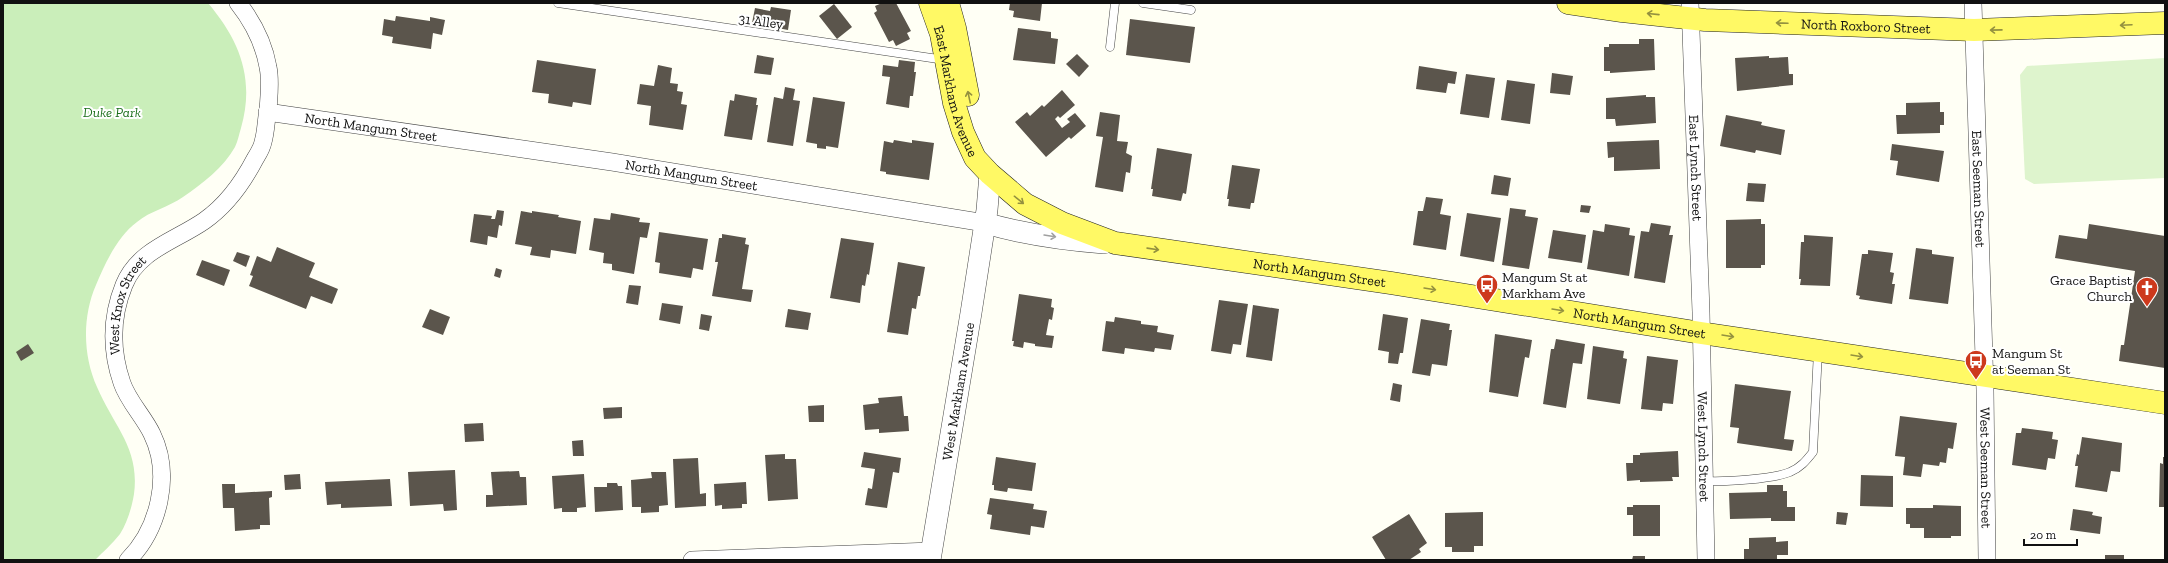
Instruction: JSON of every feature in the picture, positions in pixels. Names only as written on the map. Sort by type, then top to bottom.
[{"type":"main road","name":"East Markham Avenue","points":[[930,3],[940,34],[954,59],[976,127],[988,153],[990,174]]},
{"type":"main road","name":"East Markham Avenue","points":[[948,3],[954,59]]},
{"type":"main road","name":"North Roxboro Street","points":[[1568,3],[1622,11],[1691,11],[1974,30],[2165,23]]},
{"type":"main road","name":"North Mangum Street","points":[[990,174],[1025,204],[1039,212],[1115,243],[1392,283],[1701,333],[2165,403]]},
{"type":"street","name":"West Knox Street","points":[[128,560],[138,550],[150,531],[158,512],[161,475],[160,456],[152,434],[122,385],[117,364],[113,330],[119,298],[124,283],[134,267],[149,252],[204,221],[235,194],[242,184],[263,143],[270,88],[269,68],[262,44],[248,16],[238,3]]},
{"type":"street","name":"East Seeman Street","points":[[1973,3],[1984,376]]},
{"type":"street","name":"East Lynch Street","points":[[1691,11],[1701,333]]},
{"type":"street","name":"North Mangum Street","points":[[267,112],[612,162],[985,223],[1005,229],[1081,241],[1115,243]]},
{"type":"street","name":"East Markham Avenue","points":[[985,223],[990,174]]},
{"type":"street","name":"West Markham Avenue","points":[[931,555],[985,223]]},
{"type":"street","name":"West Lynch Street","points":[[1701,333],[1706,481],[1706,560]]},
{"type":"street","name":"West Seeman Street","points":[[1984,376],[1987,560]]},
{"type":"street","points":[[692,560],[931,555]]},
{"type":"lane","name":"31 Alley","points":[[558,3],[954,59]]},
{"type":"lane","points":[[1110,47],[1115,3]]},
{"type":"lane","points":[[1143,3],[1191,10]]},
{"type":"lane","points":[[1706,481],[1742,480],[1788,473],[1805,463],[1813,452],[1818,350]]},
{"type":"green space","name":"Duke Park","points":[[3,3],[208,3],[229,32],[236,46],[242,61],[245,77],[245,110],[235,147],[219,168],[205,181],[178,200],[142,218],[130,228],[118,242],[108,259],[91,297],[86,323],[86,336],[92,375],[124,438],[133,464],[135,478],[133,499],[125,525],[120,534],[95,560],[3,560]]},
{"type":"green space","points":[[2165,58],[2165,178],[2034,184],[2025,179],[2020,75],[2027,66]]},
{"type":"building","points":[[882,3],[896,3],[911,31],[907,33],[910,39],[896,46],[893,40],[889,42],[874,13],[877,11],[875,6]]},
{"type":"building","points":[[1010,3],[1042,3],[1040,21],[1013,17],[1014,11],[1009,10]]},
{"type":"building","points":[[834,4],[852,27],[837,39],[819,16]]},
{"type":"building","points":[[771,7],[791,10],[788,30],[752,23],[755,8],[770,11]]},
{"type":"building","points":[[396,16],[430,21],[430,17],[445,20],[442,35],[433,33],[431,49],[392,43],[393,37],[382,35],[384,19],[395,21]]},
{"type":"building","points":[[1130,19],[1195,27],[1190,63],[1126,55]]},
{"type":"building","points":[[1018,28],[1051,32],[1051,38],[1058,39],[1055,64],[1013,60]]},
{"type":"building","points":[[1639,39],[1654,39],[1655,70],[1610,73],[1610,71],[1604,71],[1604,47],[1609,47],[1609,44],[1639,44]]},
{"type":"building","points":[[1077,54],[1089,66],[1079,77],[1066,64]]},
{"type":"building","points":[[757,55],[774,58],[771,75],[754,73]]},
{"type":"building","points":[[1769,56],[1769,58],[1788,57],[1789,74],[1793,74],[1793,85],[1737,91],[1735,58]]},
{"type":"building","points":[[537,60],[596,69],[591,105],[573,102],[572,107],[548,103],[549,94],[532,92]]},
{"type":"building","points":[[899,60],[915,62],[914,72],[916,72],[913,96],[910,96],[909,108],[886,104],[890,77],[882,76],[883,65],[898,67]]},
{"type":"building","points":[[658,65],[672,68],[670,83],[678,84],[677,91],[683,92],[681,104],[687,105],[683,130],[649,125],[651,106],[637,104],[640,84],[654,86]]},
{"type":"building","points":[[1419,66],[1457,72],[1455,84],[1448,83],[1446,93],[1416,89]]},
{"type":"building","points":[[1552,73],[1573,76],[1570,95],[1550,93]]},
{"type":"building","points":[[1466,74],[1495,78],[1489,118],[1460,114]]},
{"type":"building","points":[[1507,80],[1535,84],[1530,124],[1501,120]]},
{"type":"building","points":[[785,87],[795,89],[793,100],[800,101],[793,146],[767,142],[774,97],[783,99]]},
{"type":"building","points":[[1062,90],[1075,105],[1060,118],[1058,116],[1055,119],[1062,128],[1070,122],[1067,119],[1075,113],[1086,126],[1071,139],[1069,137],[1046,157],[1015,122],[1027,112],[1030,116],[1042,105],[1044,107]]},
{"type":"building","points":[[735,94],[757,98],[756,105],[758,105],[752,140],[724,136],[730,100],[734,101]]},
{"type":"building","points":[[1646,95],[1646,97],[1655,97],[1656,123],[1616,126],[1615,119],[1606,119],[1606,98]]},
{"type":"building","points":[[813,97],[845,102],[838,148],[826,146],[826,149],[817,148],[817,144],[806,142]]},
{"type":"building","points":[[1940,102],[1940,112],[1944,112],[1944,125],[1940,125],[1940,133],[1897,134],[1896,115],[1906,115],[1906,103]]},
{"type":"building","points":[[1100,112],[1120,115],[1117,141],[1128,142],[1126,153],[1132,156],[1130,173],[1126,172],[1123,192],[1095,187],[1103,137],[1096,136]]},
{"type":"building","points":[[1726,115],[1762,122],[1761,125],[1785,130],[1781,155],[1756,150],[1755,153],[1720,146]]},
{"type":"building","points":[[894,140],[912,143],[912,140],[934,143],[929,180],[886,174],[886,172],[880,171],[884,141],[893,143]]},
{"type":"building","points":[[1659,140],[1660,169],[1614,171],[1614,157],[1608,158],[1607,142]]},
{"type":"building","points":[[1892,144],[1944,151],[1939,182],[1896,175],[1898,161],[1890,160]]},
{"type":"building","points":[[1157,148],[1192,154],[1186,194],[1183,193],[1181,201],[1152,196],[1153,189],[1151,189]]},
{"type":"building","points":[[1232,165],[1260,169],[1254,203],[1251,203],[1250,209],[1228,206],[1229,199],[1227,199]]},
{"type":"building","points":[[1494,175],[1511,178],[1508,196],[1491,194]]},
{"type":"building","points":[[1748,183],[1766,184],[1764,202],[1746,201]]},
{"type":"building","points":[[1426,197],[1443,199],[1440,214],[1451,216],[1446,250],[1413,245],[1418,211],[1423,211]]},
{"type":"building","points":[[1581,205],[1591,206],[1589,213],[1580,212]]},
{"type":"building","points":[[1510,208],[1526,210],[1525,216],[1538,218],[1529,269],[1502,265]]},
{"type":"building","points":[[497,210],[504,211],[502,226],[499,225],[497,238],[488,236],[487,245],[470,242],[474,214],[492,216],[491,219],[495,219]]},
{"type":"building","points":[[521,211],[559,215],[558,217],[581,221],[576,254],[551,250],[550,258],[530,255],[532,247],[515,244]]},
{"type":"building","points":[[611,213],[640,218],[639,222],[650,223],[647,238],[640,237],[634,274],[612,270],[612,264],[603,263],[604,253],[589,250],[594,218],[610,220]]},
{"type":"building","points":[[1467,213],[1501,218],[1494,262],[1460,256]]},
{"type":"building","points":[[1761,219],[1761,224],[1765,224],[1765,265],[1761,265],[1761,268],[1726,268],[1726,220]]},
{"type":"building","points":[[1651,223],[1671,226],[1669,235],[1673,235],[1665,283],[1634,278],[1641,231],[1649,232]]},
{"type":"building","points":[[1605,224],[1630,228],[1629,235],[1635,236],[1629,276],[1587,269],[1593,230],[1604,232]]},
{"type":"building","name":"Grace Baptist Church","points":[[2089,224],[2165,236],[2165,368],[2119,361],[2121,345],[2124,345],[2135,271],[2055,258],[2059,235],[2087,239]]},
{"type":"building","points":[[1553,230],[1586,235],[1582,263],[1548,258]]},
{"type":"building","points":[[659,232],[708,239],[703,270],[693,268],[691,278],[659,273],[660,263],[655,262]]},
{"type":"building","points":[[722,234],[746,238],[745,244],[749,245],[742,289],[753,290],[751,302],[712,296],[718,262],[715,262],[719,238],[722,238]]},
{"type":"building","points":[[1804,235],[1833,237],[1830,286],[1800,285],[1801,242],[1804,242]]},
{"type":"building","points":[[841,238],[874,243],[869,275],[867,274],[865,286],[862,285],[860,303],[830,298]]},
{"type":"building","points":[[277,247],[315,263],[309,277],[338,289],[332,304],[311,296],[306,309],[249,286],[253,276],[250,275],[257,256],[271,262]]},
{"type":"building","points":[[1916,248],[1932,250],[1932,254],[1954,257],[1948,304],[1909,299]]},
{"type":"building","points":[[1868,250],[1893,253],[1890,272],[1894,273],[1892,284],[1895,284],[1892,304],[1859,299],[1860,296],[1856,295],[1862,254],[1868,254]]},
{"type":"building","points":[[237,252],[250,256],[246,267],[233,261]]},
{"type":"building","points":[[202,260],[230,270],[224,286],[196,275]]},
{"type":"building","points":[[898,262],[925,267],[916,309],[912,308],[908,335],[887,332]]},
{"type":"building","points":[[496,268],[502,270],[500,278],[494,276]]},
{"type":"building","points":[[629,285],[641,286],[638,305],[626,303]]},
{"type":"building","points":[[1019,294],[1052,299],[1051,307],[1054,308],[1052,320],[1049,319],[1046,335],[1054,336],[1052,348],[1035,346],[1035,344],[1024,342],[1023,348],[1013,346],[1014,341],[1012,341]]},
{"type":"building","points":[[1219,300],[1248,304],[1241,345],[1233,344],[1231,354],[1211,351]]},
{"type":"building","points":[[662,303],[683,306],[680,324],[659,320]]},
{"type":"building","points":[[1253,305],[1279,309],[1272,361],[1246,357]]},
{"type":"building","points":[[430,309],[450,317],[443,335],[422,327]]},
{"type":"building","points":[[788,309],[811,313],[808,330],[785,327]]},
{"type":"building","points":[[701,314],[712,316],[709,331],[699,329]]},
{"type":"building","points":[[1383,314],[1408,318],[1403,353],[1400,353],[1398,364],[1388,363],[1389,352],[1378,350]]},
{"type":"building","points":[[1115,317],[1141,321],[1141,324],[1158,326],[1157,332],[1174,335],[1171,350],[1155,348],[1154,352],[1125,348],[1124,354],[1102,351],[1106,321],[1114,322]]},
{"type":"building","points":[[1421,319],[1450,324],[1449,330],[1452,330],[1447,366],[1432,364],[1430,376],[1412,373]]},
{"type":"building","points":[[1495,334],[1532,340],[1529,358],[1525,357],[1518,397],[1489,392]]},
{"type":"building","points":[[1556,339],[1585,344],[1582,364],[1573,363],[1566,408],[1543,404],[1551,349],[1554,349]]},
{"type":"building","points":[[28,344],[34,353],[21,361],[16,352]]},
{"type":"building","points":[[1593,346],[1624,351],[1623,358],[1627,359],[1620,404],[1587,399]]},
{"type":"building","points":[[1647,356],[1678,360],[1673,404],[1663,403],[1662,411],[1641,409]]},
{"type":"building","points":[[1393,383],[1402,385],[1400,402],[1390,400]]},
{"type":"building","points":[[1735,384],[1791,391],[1784,439],[1794,440],[1792,451],[1737,443],[1739,428],[1730,427]]},
{"type":"building","points":[[902,396],[904,416],[908,416],[909,431],[879,433],[879,429],[865,430],[863,405],[879,403],[878,398]]},
{"type":"building","points":[[824,405],[824,422],[809,422],[808,406]]},
{"type":"building","points":[[622,407],[622,418],[604,419],[603,408]]},
{"type":"building","points":[[1900,416],[1957,423],[1953,449],[1948,448],[1946,463],[1940,462],[1939,466],[1923,464],[1921,477],[1903,475],[1905,457],[1895,456]]},
{"type":"building","points":[[483,423],[484,441],[465,442],[464,424]]},
{"type":"building","points":[[2022,428],[2053,432],[2052,439],[2058,440],[2055,459],[2048,458],[2046,470],[2012,465],[2016,433],[2021,433]]},
{"type":"building","points":[[2082,437],[2122,443],[2120,472],[2111,471],[2107,492],[2075,487],[2078,466],[2075,466],[2077,454],[2079,455]]},
{"type":"building","points":[[583,440],[584,456],[573,456],[572,441]]},
{"type":"building","points":[[1678,451],[1679,477],[1672,477],[1673,481],[1627,481],[1626,463],[1633,463],[1633,455],[1640,455],[1640,453]]},
{"type":"building","points":[[864,452],[901,458],[899,473],[893,472],[887,508],[865,505],[868,488],[872,489],[875,469],[861,467]]},
{"type":"building","points":[[785,454],[785,459],[796,459],[798,499],[768,501],[765,455]]},
{"type":"building","points":[[996,457],[1036,463],[1032,491],[1008,488],[1007,492],[994,490],[994,485],[992,485]]},
{"type":"building","points":[[2163,457],[2165,457],[2165,507],[2159,507],[2160,463],[2163,464]]},
{"type":"building","points":[[698,458],[700,494],[706,493],[706,506],[675,508],[673,459]]},
{"type":"building","points":[[455,470],[457,510],[444,511],[443,504],[410,506],[408,472]]},
{"type":"building","points":[[519,471],[520,477],[526,477],[527,505],[486,507],[486,495],[493,495],[491,472]]},
{"type":"building","points":[[651,472],[666,472],[668,505],[659,506],[659,512],[641,513],[641,507],[632,507],[631,480],[652,478]]},
{"type":"building","points":[[300,474],[301,489],[285,490],[284,475]]},
{"type":"building","points":[[584,474],[586,507],[577,508],[577,512],[562,512],[562,508],[554,509],[552,476]]},
{"type":"building","points":[[1861,475],[1893,476],[1893,507],[1860,506]]},
{"type":"building","points":[[390,479],[392,506],[341,508],[341,504],[327,505],[325,482]]},
{"type":"building","points":[[746,482],[747,504],[742,504],[742,508],[722,509],[722,505],[715,506],[714,484]]},
{"type":"building","points":[[607,483],[617,483],[618,486],[622,486],[623,510],[595,512],[594,487],[607,487]]},
{"type":"building","points":[[222,484],[235,484],[235,493],[272,491],[272,497],[269,498],[270,525],[260,525],[260,529],[235,531],[234,508],[223,508]]},
{"type":"building","points":[[1767,485],[1783,485],[1783,491],[1787,491],[1787,507],[1795,507],[1795,521],[1771,521],[1771,518],[1730,519],[1729,493],[1767,492]]},
{"type":"building","points":[[990,498],[1034,504],[1033,509],[1047,511],[1044,528],[1031,526],[1030,535],[990,529],[992,515],[987,514]]},
{"type":"building","points":[[1633,505],[1660,505],[1660,536],[1633,536],[1633,515],[1627,515],[1627,507],[1633,507]]},
{"type":"building","points":[[1933,505],[1961,506],[1961,536],[1951,536],[1951,538],[1924,538],[1924,528],[1910,528],[1910,524],[1906,524],[1906,508],[1933,508]]},
{"type":"building","points":[[2073,509],[2093,512],[2092,515],[2102,517],[2100,534],[2070,530]]},
{"type":"building","points":[[1483,512],[1483,546],[1474,546],[1474,552],[1452,552],[1452,547],[1445,547],[1445,513]]},
{"type":"building","points":[[1837,512],[1848,513],[1846,525],[1836,524]]},
{"type":"building","points":[[1409,514],[1427,543],[1419,549],[1421,552],[1409,560],[1386,560],[1372,537]]},
{"type":"building","points":[[1776,537],[1776,542],[1788,541],[1788,555],[1777,555],[1777,560],[1744,560],[1744,549],[1749,549],[1749,538]]},
{"type":"building","points":[[2105,555],[2124,555],[2124,560],[2105,560]]},
{"type":"building","points":[[1633,556],[1645,556],[1645,560],[1632,560]]},
{"type":"place","name":"Mangum St at Markham Ave","points":[[1487,304]]},
{"type":"place","name":"Grace Baptist Church","points":[[2147,308]]},
{"type":"place","name":"Mangum St at Seeman St","points":[[1976,380]]}]
